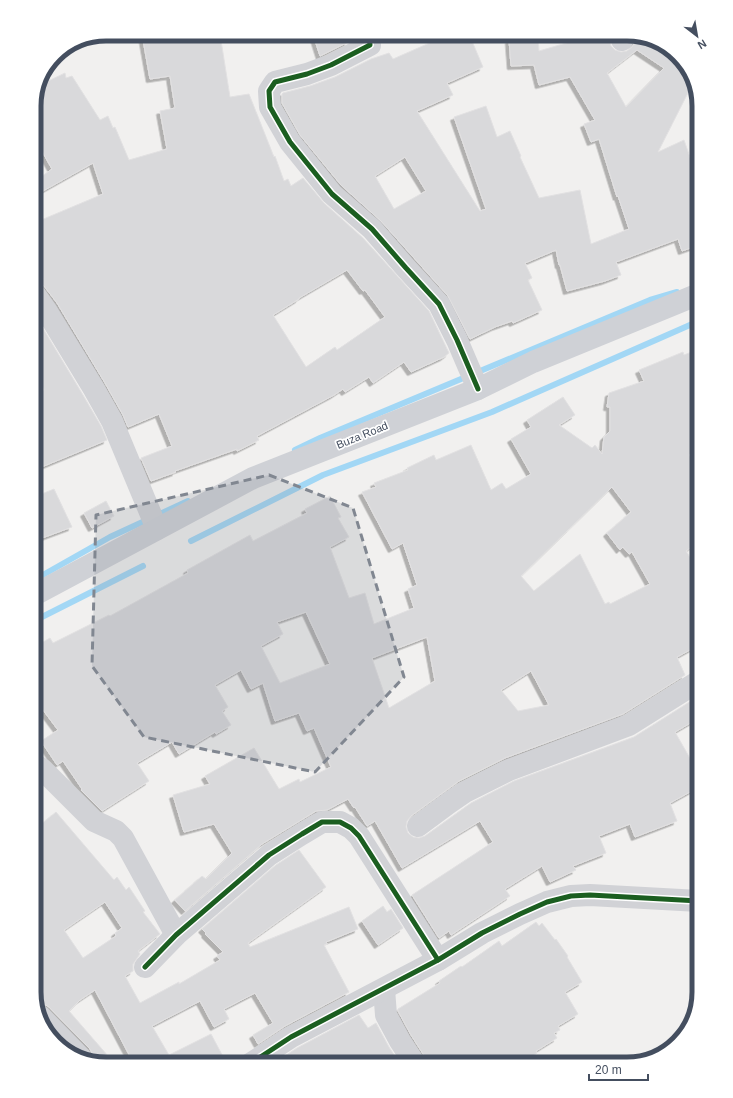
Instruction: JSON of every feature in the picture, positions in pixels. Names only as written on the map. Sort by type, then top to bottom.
[{"type":"main road","name":"Buza Road","points":[[41,591],[253,478],[478,389],[533,362],[692,297]]},
{"type":"street","points":[[370,41],[370,45],[331,65],[307,74],[275,82],[270,91],[270,107],[290,142],[332,194],[372,229],[439,304],[457,340],[478,389]]},
{"type":"street","points":[[41,303],[112,421],[157,529]]},
{"type":"street","points":[[418,826],[449,802],[465,792],[509,770],[629,725],[692,685]]},
{"type":"street","points":[[41,769],[94,821],[116,831],[123,838],[176,935]]},
{"type":"street","points":[[145,968],[176,935],[269,855],[322,822],[340,822],[352,828],[360,836],[438,960]]},
{"type":"street","points":[[260,1057],[291,1036],[438,960],[482,933],[547,902],[571,896],[590,895],[692,901]]},
{"type":"street","points":[[384,989],[386,1015],[410,1057]]},
{"type":"street","points":[[52,1029],[69,1045]]},
{"type":"highlighted area","points":[[269,475],[353,508],[404,677],[315,772],[144,737],[92,666],[96,515]]},
{"type":"building","points":[[143,41],[221,41],[230,97],[249,94],[284,181],[288,179],[291,186],[303,178],[324,203],[363,238],[429,311],[449,353],[444,357],[411,372],[404,362],[373,383],[369,377],[345,392],[343,389],[257,436],[259,440],[237,451],[237,449],[151,481],[141,458],[172,446],[159,414],[128,427],[105,383],[57,303],[41,284],[41,280],[43,279],[41,275],[41,220],[103,194],[93,163],[41,192],[41,177],[52,169],[41,149],[41,102],[46,82],[65,73],[66,78],[72,76],[100,120],[108,116],[113,128],[115,127],[129,160],[167,149],[160,111],[175,108],[170,76],[150,79]],"holes":[[[347,270],[363,291],[365,290],[385,317],[337,350],[335,347],[306,367],[273,315]]]},
{"type":"building","points":[[315,41],[348,41],[348,42],[320,56]]},
{"type":"building","points":[[434,41],[472,41],[483,67],[447,83],[453,95],[417,111],[480,211],[486,209],[454,117],[486,106],[497,137],[510,131],[539,198],[580,190],[591,244],[629,229],[618,196],[617,197],[599,139],[591,142],[584,124],[595,120],[570,77],[539,85],[534,65],[511,66],[509,41],[538,41],[539,51],[573,41],[610,41],[611,46],[615,50],[621,52],[627,51],[636,42],[652,46],[667,54],[679,66],[690,89],[658,152],[684,140],[692,163],[692,247],[682,251],[678,239],[616,262],[621,275],[605,281],[567,291],[556,250],[525,263],[532,278],[528,280],[542,310],[513,323],[512,321],[495,327],[470,339],[448,296],[381,221],[341,185],[300,135],[282,103],[283,93],[310,86],[335,77],[371,59],[389,53],[393,59]],"holes":[[[637,50],[664,68],[626,107],[607,73]],[[405,157],[426,191],[394,209],[375,176]]]},
{"type":"building","points":[[41,325],[101,426],[107,440],[41,467],[41,391],[44,390],[41,384]]},
{"type":"building","points":[[683,352],[684,355],[692,352],[692,453],[689,455],[692,459],[692,546],[686,551],[692,560],[692,649],[677,657],[685,675],[623,714],[505,758],[459,781],[411,816],[407,821],[406,827],[408,833],[413,837],[419,838],[425,836],[471,803],[514,781],[634,737],[692,700],[692,722],[675,732],[692,760],[692,791],[670,803],[677,821],[635,837],[630,824],[599,836],[606,853],[573,866],[576,870],[550,882],[542,866],[505,889],[510,896],[451,935],[449,931],[439,938],[412,895],[493,842],[480,821],[402,868],[375,821],[367,826],[348,799],[327,810],[316,811],[262,844],[185,911],[175,900],[202,876],[206,879],[232,853],[214,824],[184,832],[173,795],[210,784],[205,776],[254,748],[279,789],[299,779],[300,782],[331,767],[314,728],[307,731],[299,713],[275,721],[263,683],[251,689],[241,670],[215,685],[228,707],[222,711],[231,725],[216,734],[215,732],[179,754],[172,742],[137,763],[149,781],[102,811],[81,790],[82,789],[63,761],[57,765],[41,741],[58,730],[41,707],[41,643],[50,638],[53,643],[109,615],[110,616],[188,573],[187,570],[250,535],[253,541],[307,513],[305,509],[330,496],[341,517],[338,518],[349,537],[330,547],[349,598],[365,593],[374,624],[414,608],[408,589],[417,585],[403,543],[392,549],[362,492],[376,487],[374,483],[408,470],[407,468],[434,455],[436,460],[471,445],[491,490],[502,483],[506,489],[531,474],[511,439],[531,427],[527,420],[563,397],[575,415],[559,425],[592,448],[595,445],[602,454],[604,437],[610,431],[610,407],[607,407],[609,393],[644,381],[639,370]],"holes":[[[612,487],[631,512],[607,533],[620,550],[623,547],[629,554],[632,552],[650,584],[610,604],[609,602],[605,604],[580,554],[534,591],[521,576]],[[306,612],[330,664],[280,683],[261,646],[283,634],[277,622]],[[427,637],[435,681],[389,708],[372,658]],[[531,671],[549,705],[518,711],[501,690]]]},
{"type":"building","points":[[54,489],[72,527],[41,538],[41,494]]},
{"type":"building","points":[[106,501],[114,516],[92,528],[84,513]]},
{"type":"building","points":[[56,812],[114,880],[117,877],[126,890],[129,887],[145,911],[143,912],[160,934],[138,951],[140,954],[133,964],[133,971],[125,976],[140,1003],[179,982],[179,984],[220,960],[217,956],[223,952],[202,929],[276,865],[299,850],[326,887],[248,943],[250,947],[349,907],[358,929],[326,942],[327,944],[324,945],[349,992],[285,1026],[258,1044],[253,1035],[273,1023],[255,993],[224,1009],[229,1019],[214,1027],[200,1001],[152,1026],[169,1055],[211,1034],[223,1057],[130,1057],[95,990],[80,1000],[69,1011],[109,1057],[93,1056],[90,1049],[49,1007],[42,1004],[41,992],[41,824]],"holes":[[[105,902],[122,928],[115,933],[116,936],[83,958],[64,930]]]},
{"type":"building","points":[[383,906],[387,912],[391,909],[403,928],[378,945],[362,921]]},
{"type":"building","points":[[536,922],[539,926],[542,923],[568,956],[567,957],[582,982],[565,992],[578,1014],[558,1026],[560,1030],[554,1033],[557,1038],[536,1051],[537,1053],[532,1057],[425,1057],[411,1035],[398,1009],[440,983],[439,981],[499,941],[502,946]]},
{"type":"building","points":[[359,1015],[368,1028],[376,1023],[395,1057],[284,1057],[297,1048]]},
{"type":"waterway","points":[[295,450],[320,438],[650,300],[677,292]]},
{"type":"waterway","points":[[191,541],[323,475],[492,412],[692,324]]},
{"type":"waterway","points":[[41,576],[110,537],[188,501]]},
{"type":"waterway","points":[[41,617],[143,566]]},
{"type":"cycle path","points":[[370,41],[370,45],[331,65],[307,74],[275,82],[269,91],[270,107],[290,142],[332,194],[372,229],[439,304],[457,340],[478,389]]},
{"type":"cycle path","points":[[145,967],[176,935],[269,855],[322,822],[340,822],[351,828],[359,836],[438,960]]},
{"type":"cycle path","points":[[261,1057],[291,1037],[438,960],[482,933],[547,902],[571,896],[590,895],[692,901]]}]
